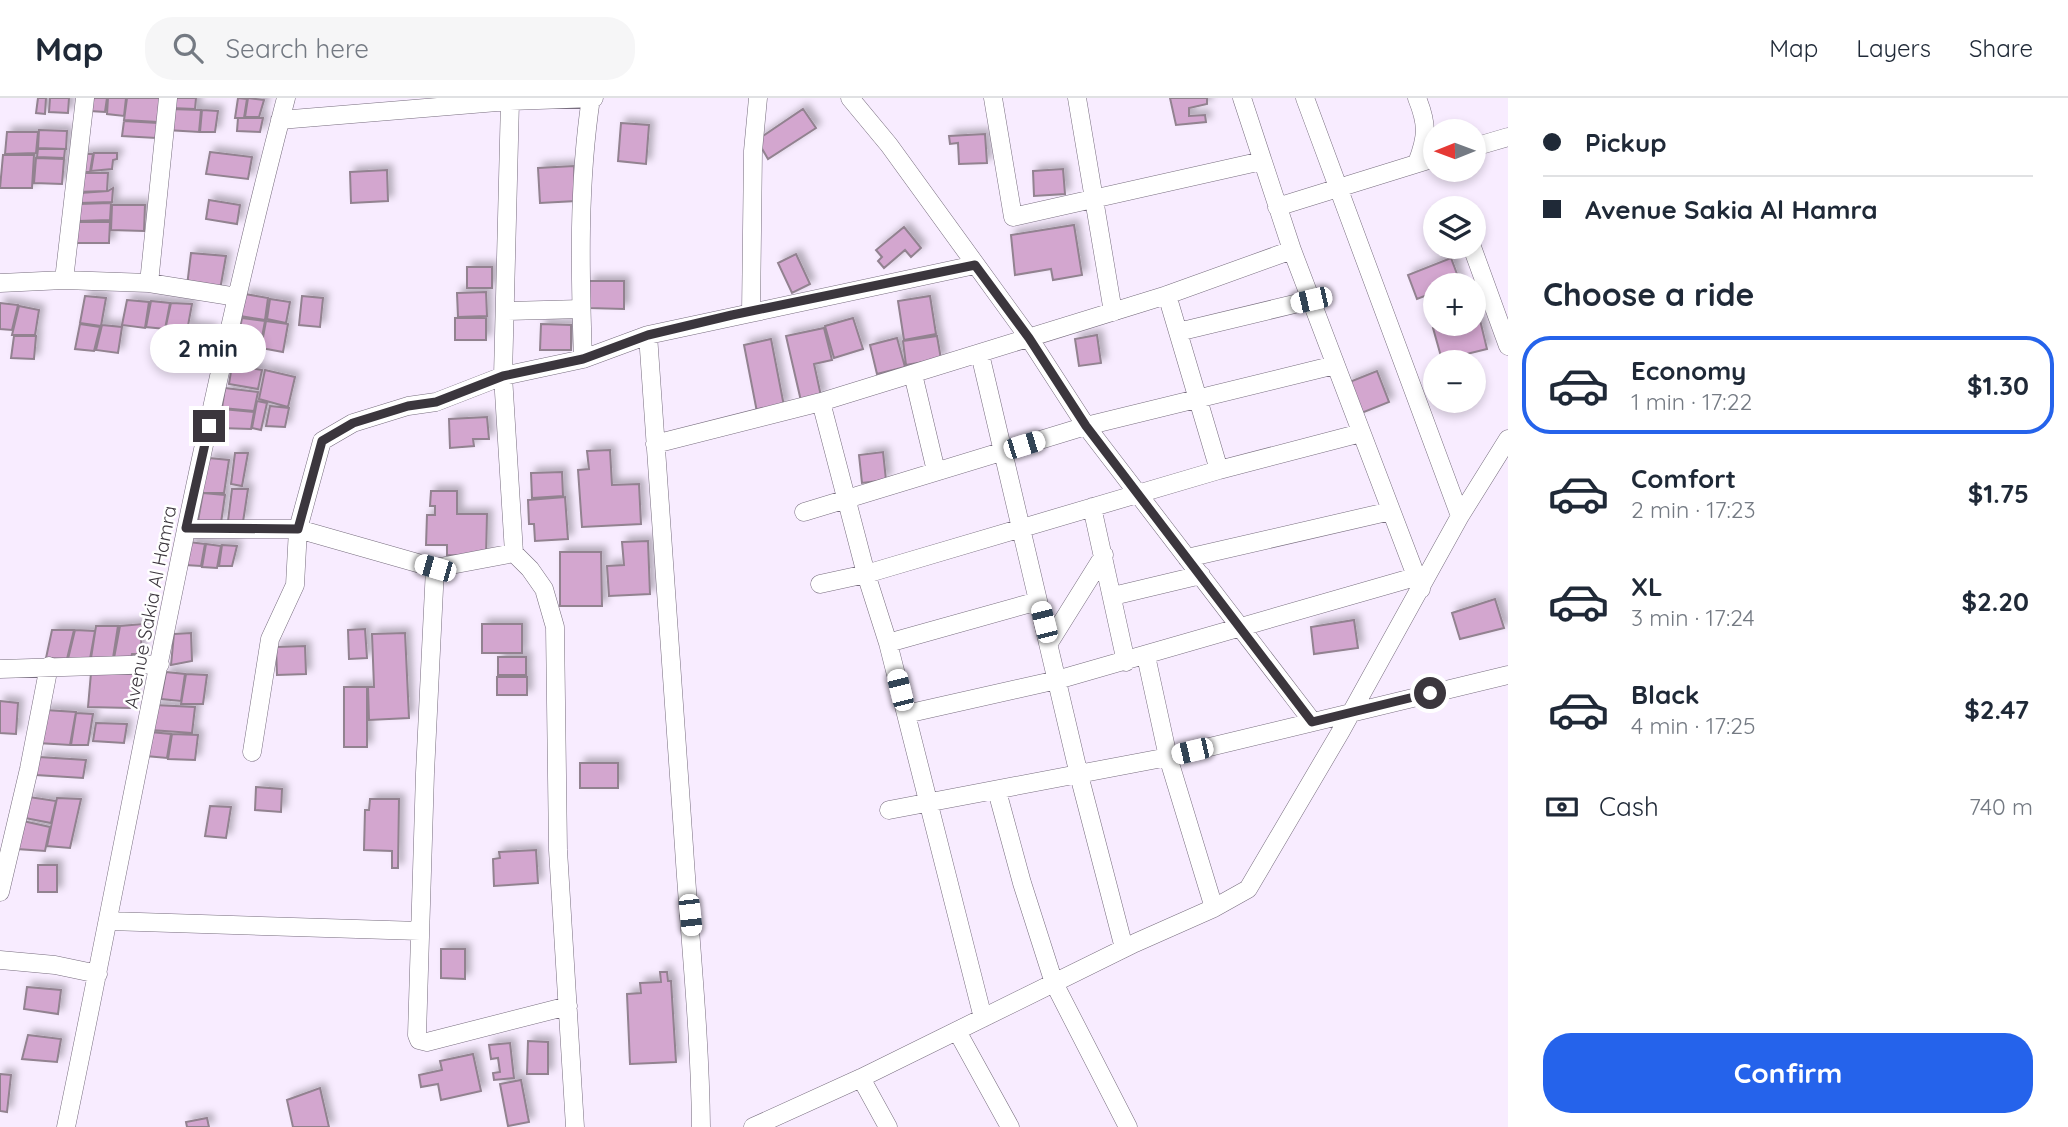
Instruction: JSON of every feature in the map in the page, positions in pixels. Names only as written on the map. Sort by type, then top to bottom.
[{"type":"street","points":[[64,280],[85,98]]},
{"type":"street","points":[[149,283],[168,98]]},
{"type":"street","name":"Avenue Sakia Al Hamra","points":[[66,1127],[186,528],[237,297],[286,98]]},
{"type":"street","points":[[280,120],[510,101],[593,98],[583,150],[583,359]]},
{"type":"street","points":[[751,313],[753,151],[758,98]]},
{"type":"street","points":[[850,98],[889,145],[1029,338],[1086,426],[1312,722]]},
{"type":"street","points":[[993,98],[1013,217],[1262,161]]},
{"type":"street","points":[[1077,98],[1113,312]]},
{"type":"street","points":[[1242,98],[1292,250],[1418,583]]},
{"type":"street","points":[[1305,98],[1461,516]]},
{"type":"street","points":[[1417,163],[1426,132],[1418,98]]},
{"type":"street","points":[[510,101],[503,376],[514,553],[544,589],[555,627],[558,850],[575,1127]]},
{"type":"street","points":[[1486,143],[1508,137]]},
{"type":"street","points":[[1277,206],[1423,161]]},
{"type":"street","points":[[655,444],[821,402],[979,354],[1167,295],[1292,250]]},
{"type":"street","points":[[1476,259],[1508,346]]},
{"type":"street","points":[[252,752],[270,639],[295,584],[298,529],[322,441],[353,423],[408,406],[436,402],[503,376],[583,359],[648,335],[975,265]]},
{"type":"street","points":[[0,283],[64,280],[149,283],[237,297]]},
{"type":"street","points":[[1167,295],[1219,470]]},
{"type":"street","points":[[1178,332],[1311,300]]},
{"type":"street","points":[[506,311],[581,309]]},
{"type":"street","points":[[648,335],[684,855],[694,961],[701,1127]]},
{"type":"street","points":[[979,354],[1079,775],[1124,948]]},
{"type":"street","points":[[804,512],[1086,426],[1335,365]]},
{"type":"street","points":[[913,374],[936,471]]},
{"type":"street","points":[[821,402],[866,574],[888,643],[983,1018]]},
{"type":"street","points":[[820,584],[866,574],[1219,470],[1361,433]]},
{"type":"street","points":[[753,1127],[957,1031],[1124,948],[1214,908],[1248,889],[1351,712],[1418,583],[1508,439]]},
{"type":"street","points":[[1092,507],[1126,662]]},
{"type":"street","points":[[1187,558],[1391,511]]},
{"type":"street","points":[[186,528],[298,529],[435,568],[514,553]]},
{"type":"street","points":[[1049,643],[1104,555]]},
{"type":"street","points":[[435,568],[416,1028],[419,1040],[423,1042],[568,1006]]},
{"type":"street","points":[[1113,596],[1200,575]]},
{"type":"street","points":[[906,714],[1057,680],[1241,628],[1418,583]]},
{"type":"street","points":[[888,643],[1038,601]]},
{"type":"street","points":[[1146,656],[1168,757],[1214,908]]},
{"type":"street","points":[[0,669],[160,664]]},
{"type":"street","points":[[0,892],[29,769],[49,666]]},
{"type":"street","points":[[889,810],[1168,757],[1508,675]]},
{"type":"street","points":[[997,791],[1022,883],[1054,983],[1128,1127]]},
{"type":"street","points":[[109,921],[420,930]]},
{"type":"street","points":[[0,960],[55,965],[98,974]]},
{"type":"street","points":[[957,1031],[1010,1127]]},
{"type":"street","points":[[861,1077],[888,1127]]},
{"type":"building","points":[[38,98],[46,98],[45,114],[36,113]]},
{"type":"building","points":[[50,98],[69,98],[68,113],[49,112]]},
{"type":"building","points":[[91,98],[107,98],[105,112],[90,111]]},
{"type":"building","points":[[108,98],[126,98],[124,116],[107,114]]},
{"type":"building","points":[[127,98],[161,98],[158,122],[124,120]]},
{"type":"building","points":[[172,98],[196,98],[195,109],[171,108]]},
{"type":"building","points":[[238,98],[247,99],[244,118],[235,118]]},
{"type":"building","points":[[248,98],[264,100],[259,117],[245,117]]},
{"type":"building","points":[[1170,98],[1207,98],[1207,104],[1189,108],[1189,116],[1205,115],[1206,122],[1176,125]]},
{"type":"building","points":[[170,109],[201,110],[199,132],[167,130]]},
{"type":"building","points":[[803,109],[816,128],[768,159],[757,140]]},
{"type":"building","points":[[202,110],[218,111],[215,132],[200,132]]},
{"type":"building","points":[[238,118],[263,118],[260,132],[237,131]]},
{"type":"building","points":[[124,121],[158,123],[156,138],[122,136]]},
{"type":"building","points":[[621,123],[649,125],[646,164],[618,161]]},
{"type":"building","points":[[39,130],[67,131],[66,149],[38,148]]},
{"type":"building","points":[[7,132],[38,132],[36,153],[5,154]]},
{"type":"building","points":[[985,134],[987,163],[959,164],[958,143],[950,144],[949,136]]},
{"type":"building","points":[[38,149],[65,149],[64,158],[37,157]]},
{"type":"building","points":[[210,152],[252,157],[248,179],[206,174]]},
{"type":"building","points":[[94,153],[117,153],[112,169],[91,171]]},
{"type":"building","points":[[82,154],[93,154],[90,172],[79,172]]},
{"type":"building","points":[[3,155],[34,155],[32,188],[0,188]]},
{"type":"building","points":[[36,158],[64,159],[62,184],[34,183]]},
{"type":"building","points":[[574,166],[576,201],[540,203],[538,168]]},
{"type":"building","points":[[1063,169],[1065,194],[1034,196],[1033,171]]},
{"type":"building","points":[[387,170],[388,201],[351,203],[350,172]]},
{"type":"building","points":[[78,173],[108,173],[107,191],[76,192]]},
{"type":"building","points":[[113,188],[112,202],[79,203],[80,193],[108,191]]},
{"type":"building","points":[[209,200],[240,205],[237,224],[206,219]]},
{"type":"building","points":[[111,203],[110,220],[78,221],[78,204]]},
{"type":"building","points":[[112,205],[145,205],[144,231],[111,230]]},
{"type":"building","points":[[76,222],[110,222],[109,243],[75,243]]},
{"type":"building","points":[[1074,225],[1082,275],[1053,280],[1051,269],[1015,275],[1011,235]]},
{"type":"building","points":[[904,227],[921,248],[911,257],[905,250],[884,268],[878,261],[882,257],[876,250]]},
{"type":"building","points":[[191,253],[226,256],[220,290],[187,286]]},
{"type":"building","points":[[796,254],[810,284],[792,293],[778,263]]},
{"type":"building","points":[[1448,259],[1451,259],[1457,273],[1423,273],[1423,297],[1417,299],[1408,275]]},
{"type":"building","points":[[467,267],[492,267],[492,288],[467,288]]},
{"type":"building","points":[[589,281],[624,281],[624,309],[589,308]]},
{"type":"building","points":[[486,292],[487,316],[458,317],[457,293]]},
{"type":"building","points":[[245,294],[268,298],[265,320],[240,316]]},
{"type":"building","points":[[85,296],[106,298],[101,326],[80,323]]},
{"type":"building","points":[[302,296],[323,298],[320,327],[299,325]]},
{"type":"building","points":[[930,296],[936,334],[904,340],[898,301]]},
{"type":"building","points":[[270,299],[290,302],[286,323],[267,319]]},
{"type":"building","points":[[127,300],[149,302],[145,328],[122,325]]},
{"type":"building","points":[[151,301],[170,303],[165,329],[146,327]]},
{"type":"building","points":[[0,303],[18,305],[12,330],[0,329]]},
{"type":"building","points":[[171,303],[192,304],[187,331],[165,330]]},
{"type":"building","points":[[19,306],[39,310],[35,335],[12,335]]},
{"type":"building","points":[[242,318],[265,321],[260,348],[237,343]]},
{"type":"building","points":[[455,318],[486,318],[486,340],[455,340]]},
{"type":"building","points":[[853,318],[863,349],[834,358],[825,326]]},
{"type":"building","points":[[266,321],[288,324],[283,352],[261,348]]},
{"type":"building","points":[[80,324],[100,327],[94,351],[75,349]]},
{"type":"building","points":[[541,324],[571,325],[571,350],[540,350]]},
{"type":"building","points":[[102,325],[122,327],[118,353],[96,350]]},
{"type":"building","points":[[189,326],[212,329],[207,355],[182,355]]},
{"type":"building","points":[[824,328],[832,360],[814,364],[821,396],[801,401],[786,336]]},
{"type":"building","points":[[1097,335],[1101,363],[1079,366],[1075,339]]},
{"type":"building","points":[[14,336],[36,336],[34,359],[11,358]]},
{"type":"building","points":[[937,336],[941,359],[906,365],[903,341]]},
{"type":"building","points":[[1435,336],[1484,336],[1487,349],[1483,350],[1439,350]]},
{"type":"building","points":[[897,338],[905,367],[877,374],[870,345]]},
{"type":"building","points":[[771,339],[784,406],[757,412],[744,345]]},
{"type":"building","points":[[232,365],[262,370],[258,389],[229,384]]},
{"type":"building","points":[[265,370],[295,377],[288,407],[259,399]]},
{"type":"building","points":[[1377,371],[1389,402],[1359,414],[1347,383]]},
{"type":"building","points":[[225,388],[258,392],[254,411],[222,408]]},
{"type":"building","points":[[257,401],[267,403],[261,430],[252,428]]},
{"type":"building","points":[[270,406],[289,408],[285,427],[266,426]]},
{"type":"building","points":[[222,409],[254,412],[251,429],[220,428]]},
{"type":"building","points":[[487,417],[489,439],[473,439],[474,446],[450,448],[449,419]]},
{"type":"building","points":[[610,450],[612,485],[639,484],[641,524],[582,527],[578,470],[589,469],[587,451]]},
{"type":"building","points":[[883,452],[886,480],[862,483],[859,455]]},
{"type":"building","points":[[235,453],[248,453],[242,486],[231,484]]},
{"type":"building","points":[[209,458],[229,460],[224,493],[200,493]]},
{"type":"building","points":[[562,472],[563,496],[532,498],[531,473]]},
{"type":"building","points":[[232,489],[248,489],[243,522],[228,521]]},
{"type":"building","points":[[431,491],[457,491],[457,514],[487,514],[486,556],[447,555],[447,545],[426,545],[427,515],[435,515],[435,506],[430,506]]},
{"type":"building","points":[[203,493],[225,495],[221,523],[198,521]]},
{"type":"building","points":[[565,497],[568,539],[535,541],[534,524],[529,524],[528,500]]},
{"type":"building","points":[[648,541],[650,594],[609,596],[607,566],[624,565],[622,542]]},
{"type":"building","points":[[189,542],[205,544],[201,566],[185,565]]},
{"type":"building","points":[[206,544],[221,546],[217,568],[202,567]]},
{"type":"building","points":[[222,545],[237,546],[232,566],[219,566]]},
{"type":"building","points":[[560,552],[601,552],[602,606],[560,606]]},
{"type":"building","points":[[1495,599],[1504,628],[1460,639],[1452,613]]},
{"type":"building","points":[[1354,620],[1358,648],[1314,654],[1311,627]]},
{"type":"building","points":[[143,624],[140,654],[132,654],[131,658],[114,658],[120,626]]},
{"type":"building","points":[[482,624],[522,624],[522,653],[482,653]]},
{"type":"building","points":[[96,626],[118,626],[113,658],[91,658]]},
{"type":"building","points":[[365,629],[367,658],[349,659],[348,630]]},
{"type":"building","points":[[52,630],[74,630],[67,659],[46,658]]},
{"type":"building","points":[[75,630],[95,631],[90,659],[68,659]]},
{"type":"building","points":[[191,633],[192,661],[171,665],[174,634]]},
{"type":"building","points":[[405,633],[409,718],[369,720],[368,687],[374,687],[372,634]]},
{"type":"building","points":[[305,646],[306,674],[277,675],[276,647]]},
{"type":"building","points":[[498,657],[526,657],[526,675],[498,675]]},
{"type":"building","points":[[166,672],[185,674],[181,701],[161,699]]},
{"type":"building","points":[[91,673],[136,674],[130,708],[88,707]]},
{"type":"building","points":[[186,674],[207,675],[203,704],[181,704]]},
{"type":"building","points":[[497,677],[527,677],[527,695],[497,695]]},
{"type":"building","points":[[344,687],[367,687],[367,747],[344,747]]},
{"type":"building","points":[[0,701],[18,703],[16,734],[0,733]]},
{"type":"building","points":[[154,705],[195,707],[192,733],[151,730]]},
{"type":"building","points":[[45,710],[76,712],[70,745],[38,743]]},
{"type":"building","points":[[76,713],[93,714],[88,745],[71,745]]},
{"type":"building","points":[[96,723],[127,724],[124,743],[93,741]]},
{"type":"building","points":[[150,732],[171,734],[167,758],[146,756]]},
{"type":"building","points":[[172,734],[198,735],[195,760],[168,759]]},
{"type":"building","points":[[39,757],[86,760],[83,778],[36,775]]},
{"type":"building","points":[[580,763],[618,763],[618,788],[580,788]]},
{"type":"building","points":[[256,787],[282,789],[281,812],[255,810]]},
{"type":"building","points":[[29,797],[56,801],[51,823],[25,818]]},
{"type":"building","points":[[57,798],[81,799],[70,848],[47,846]]},
{"type":"building","points":[[370,799],[399,799],[398,868],[392,868],[392,851],[364,850],[365,810],[369,810]]},
{"type":"building","points":[[210,806],[231,807],[226,838],[205,836]]},
{"type":"building","points":[[23,821],[50,827],[45,851],[17,849]]},
{"type":"building","points":[[536,850],[538,883],[494,886],[493,859],[500,858],[499,852]]},
{"type":"building","points":[[38,865],[57,865],[57,892],[38,892]]},
{"type":"building","points":[[441,949],[465,949],[465,979],[441,978]]},
{"type":"building","points":[[660,972],[667,972],[668,981],[671,981],[676,1062],[630,1064],[627,994],[641,993],[640,983],[661,982]]},
{"type":"building","points":[[27,987],[61,990],[58,1014],[24,1009]]},
{"type":"building","points":[[28,1035],[61,1039],[57,1062],[22,1059]]},
{"type":"building","points":[[528,1041],[548,1042],[548,1074],[527,1074]]},
{"type":"building","points":[[510,1043],[514,1078],[494,1080],[493,1073],[500,1072],[498,1058],[491,1059],[489,1045]]},
{"type":"building","points":[[473,1054],[481,1091],[441,1100],[438,1084],[421,1087],[419,1075],[442,1070],[440,1061]]},
{"type":"building","points":[[0,1074],[11,1075],[7,1112],[0,1111]]},
{"type":"building","points":[[521,1080],[529,1122],[508,1126],[500,1084]]},
{"type":"building","points":[[320,1088],[329,1127],[293,1127],[287,1100]]},
{"type":"building","points":[[207,1118],[209,1127],[187,1127],[186,1122]]},
{"type":"route","points":[[209,426],[186,528],[298,529],[322,441],[353,423],[408,406],[436,402],[503,376],[583,359],[648,335],[975,265],[1029,338],[1086,426],[1312,722],[1430,693]]}]
